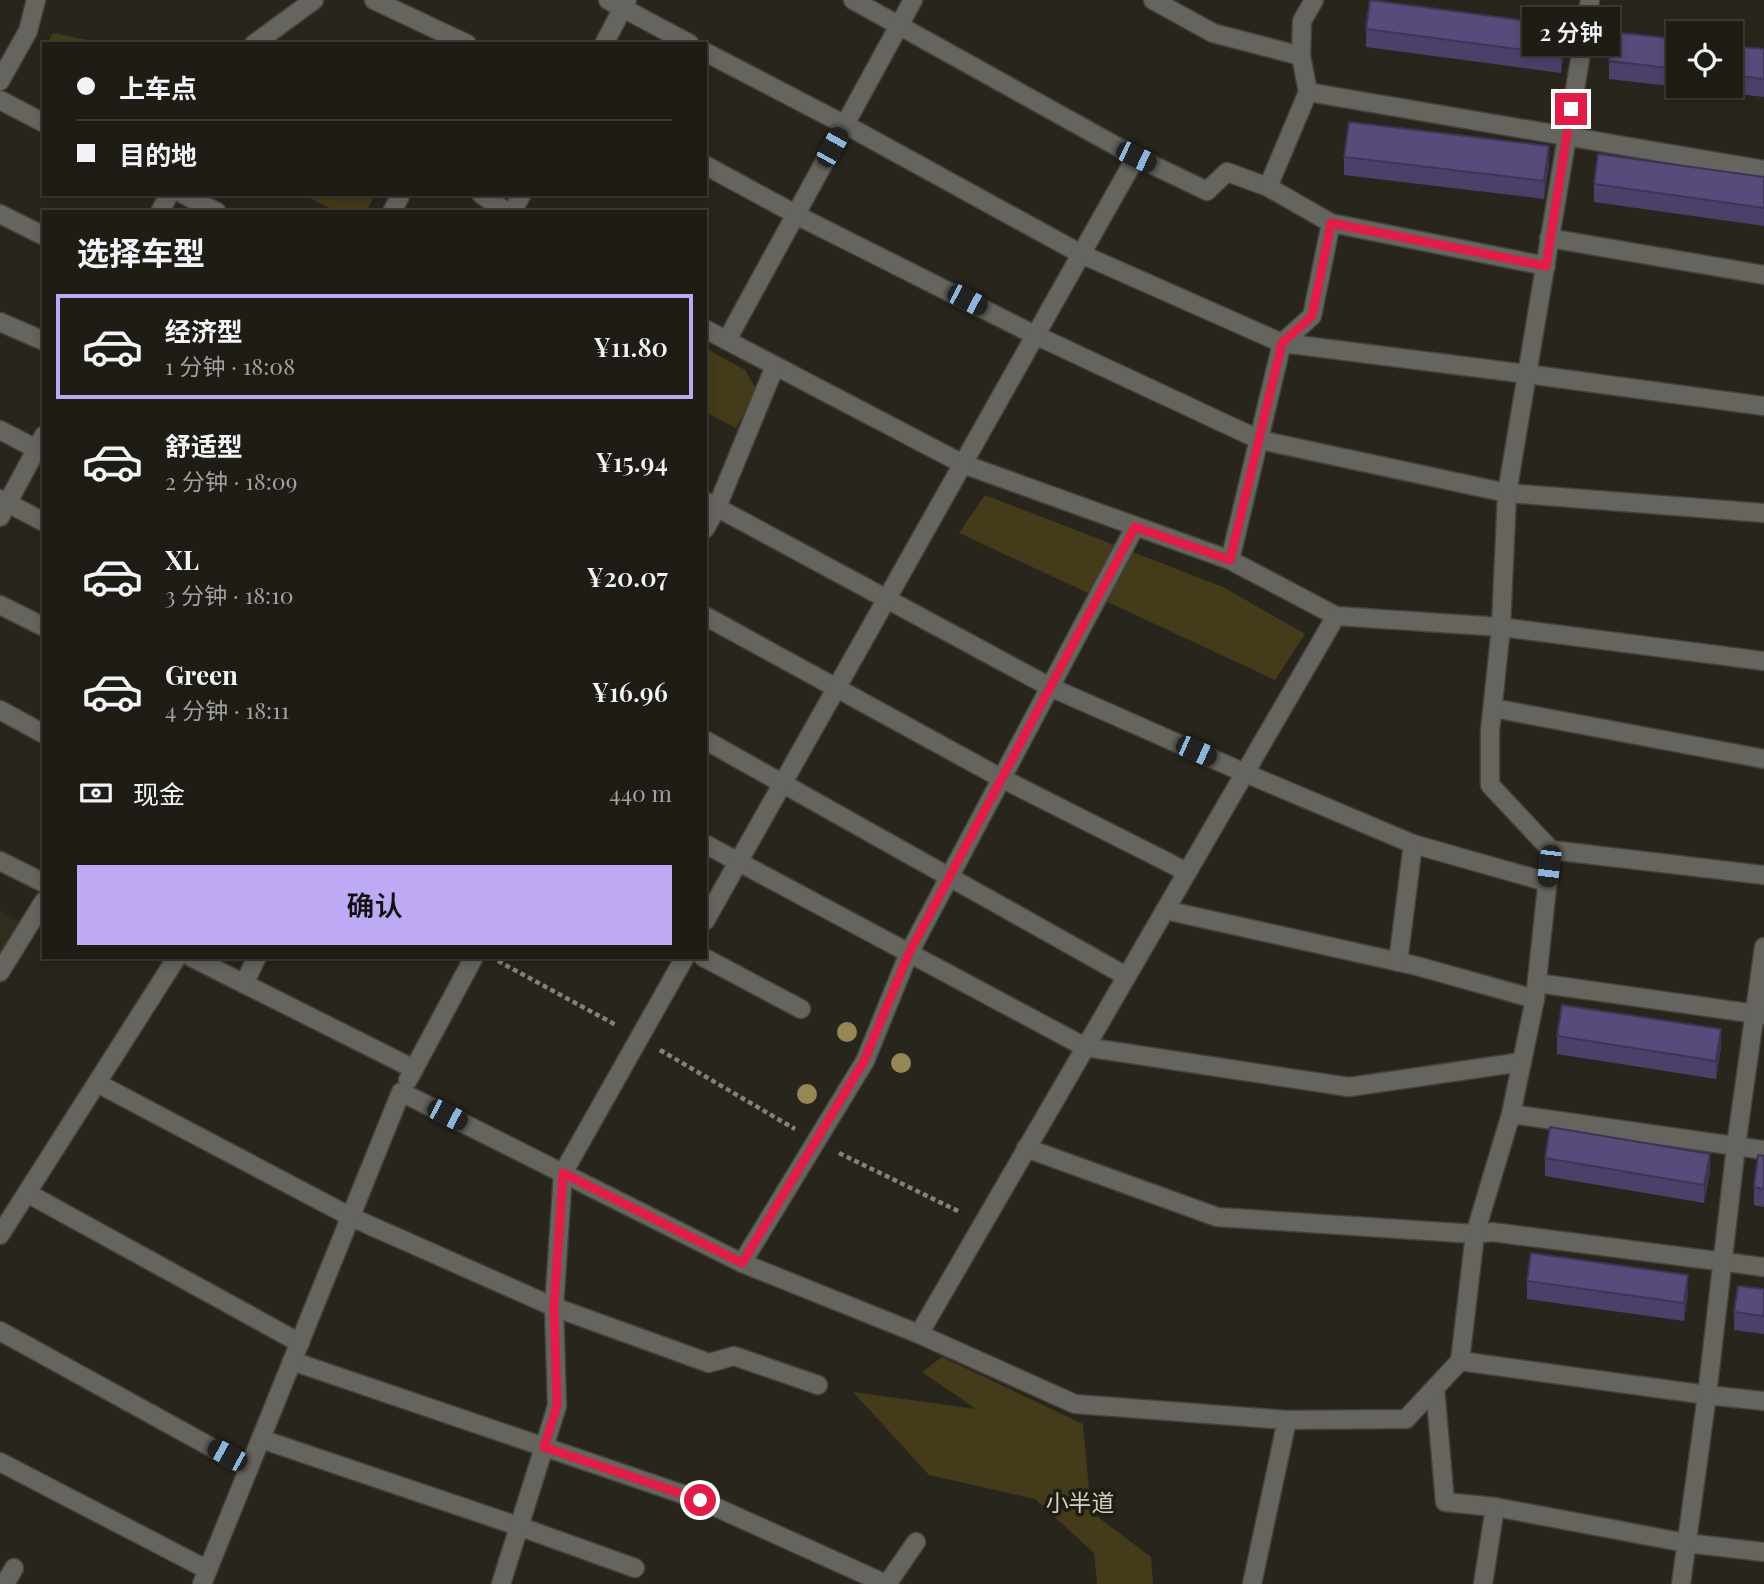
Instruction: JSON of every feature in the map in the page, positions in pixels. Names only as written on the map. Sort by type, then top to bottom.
[{"type":"street","points":[[0,81],[28,31],[36,0]]},
{"type":"street","points":[[256,42],[314,0]]},
{"type":"street","points":[[374,0],[463,42]]},
{"type":"street","points":[[853,0],[1136,157],[1208,191],[1227,172],[1268,187],[1331,223],[1546,266]]},
{"type":"street","points":[[727,341],[913,0]]},
{"type":"street","points":[[1153,0],[1213,33],[1301,56]]},
{"type":"street","points":[[1268,187],[1308,92],[1301,56],[1302,21],[1314,0]]},
{"type":"street","points":[[1590,0],[1507,493],[1501,627],[1490,731],[1490,785],[1551,850],[1764,875]]},
{"type":"street","points":[[605,42],[619,3],[687,42]]},
{"type":"street","points":[[707,53],[845,124],[1081,254],[1282,343],[1764,406]]},
{"type":"street","points":[[1308,92],[1764,170]]},
{"type":"street","points":[[0,100],[42,121]]},
{"type":"street","points":[[707,917],[1136,157]]},
{"type":"street","points":[[707,166],[1035,335],[1260,440],[1507,493],[1764,513]]},
{"type":"street","points":[[187,196],[213,210]]},
{"type":"street","points":[[484,196],[504,210]]},
{"type":"street","points":[[0,214],[42,235]]},
{"type":"street","points":[[1230,560],[1282,343],[1312,316],[1331,223]]},
{"type":"street","points":[[1549,238],[1764,275]]},
{"type":"street","points":[[0,322],[42,340]]},
{"type":"street","points":[[707,330],[963,464],[1230,560],[1336,616],[1501,627],[1764,662]]},
{"type":"street","points":[[775,366],[711,504],[1050,687],[1413,844],[1547,882]]},
{"type":"street","points":[[0,430],[41,446],[2,506],[42,521]]},
{"type":"street","points":[[742,1263],[864,1061],[909,953],[1135,527]]},
{"type":"street","points":[[0,605],[42,627]]},
{"type":"street","points":[[919,1334],[1336,616]]},
{"type":"street","points":[[707,617],[1001,778],[1187,873]]},
{"type":"street","points":[[1493,708],[1764,759]]},
{"type":"street","points":[[0,710],[42,733]]},
{"type":"street","points":[[707,741],[1126,976]]},
{"type":"street","points":[[1398,962],[1413,844]]},
{"type":"street","points":[[707,845],[1085,1047],[1349,1087],[1522,1062]]},
{"type":"street","points":[[401,1092],[742,1263],[919,1334],[1075,1404],[1287,1420],[1406,1419],[1460,1361],[1475,1234],[1511,1114],[1536,991],[1551,850]]},
{"type":"street","points":[[0,861],[42,882]]},
{"type":"street","points":[[0,972],[42,904]]},
{"type":"street","points":[[1165,910],[1536,991],[1759,1014]]},
{"type":"street","points":[[1681,1584],[1707,1395],[1736,1146],[1759,1014],[1764,947]]},
{"type":"street","points":[[0,1235],[176,959]]},
{"type":"street","points":[[195,959],[414,1069]]},
{"type":"street","points":[[244,984],[256,959]]},
{"type":"street","points":[[0,1462],[205,1577],[401,1092],[470,959]]},
{"type":"street","points":[[501,1584],[557,1406],[554,1307],[563,1173],[680,959]]},
{"type":"street","points":[[707,959],[801,1009]]},
{"type":"street","points":[[97,1083],[351,1217],[554,1307],[709,1363],[734,1356],[818,1385]]},
{"type":"street","points":[[1511,1114],[1764,1150]]},
{"type":"street","points":[[1026,1148],[1217,1217],[1475,1234],[1492,1232],[1764,1267]]},
{"type":"street","points":[[27,1193],[300,1343]]},
{"type":"street","points":[[0,1331],[250,1468]]},
{"type":"street","points":[[292,1361],[700,1500],[887,1584],[916,1542]]},
{"type":"street","points":[[1460,1361],[1764,1401]]},
{"type":"street","points":[[1435,1388],[1444,1502],[1495,1507],[1686,1543],[1764,1552]]},
{"type":"street","points":[[1252,1584],[1287,1420]]},
{"type":"street","points":[[261,1439],[635,1568]]},
{"type":"street","points":[[1483,1584],[1495,1507]]},
{"type":"path","points":[[495,959],[639,1037],[816,1141],[982,1223]]},
{"type":"shaded area","points":[[53,33],[97,42],[48,42]]},
{"type":"shaded area","points":[[306,196],[374,196],[367,210],[333,210]]},
{"type":"shaded area","points":[[707,349],[745,370],[757,390],[736,428],[707,413]]},
{"type":"shaded area","points":[[985,495],[1223,587],[1305,634],[1275,680],[959,533]]},
{"type":"shaded area","points":[[0,911],[23,923],[0,961]]},
{"type":"shaded area","points":[[942,1357],[1083,1424],[1091,1512],[1151,1557],[1153,1584],[1097,1584],[1094,1553],[1035,1499],[929,1475],[853,1392],[976,1409],[922,1372]]},
{"type":"building","points":[[1370,0],[1565,26],[1561,55],[1366,29]]},
{"type":"building","points":[[1612,32],[1666,38],[1666,68],[1609,61]]},
{"type":"building","points":[[1743,47],[1764,49],[1764,79],[1743,76]]},
{"type":"building","points":[[1349,122],[1549,146],[1544,181],[1344,157]]},
{"type":"building","points":[[1598,154],[1764,177],[1764,208],[1594,184]]},
{"type":"building","points":[[1562,1005],[1721,1029],[1716,1061],[1557,1036]]},
{"type":"building","points":[[1550,1127],[1710,1154],[1704,1185],[1545,1158]]},
{"type":"building","points":[[1758,1155],[1764,1156],[1764,1189],[1754,1187]]},
{"type":"building","points":[[1531,1253],[1688,1275],[1684,1303],[1527,1281]]},
{"type":"building","points":[[1738,1286],[1764,1289],[1764,1316],[1734,1312]]},
{"type":"district","name":"小半道","points":[[1080,1503]]},
{"type":"route","points":[[700,1500],[544,1447],[557,1406],[554,1307],[563,1173],[742,1263],[864,1061],[909,953],[1135,527],[1230,560],[1282,343],[1312,316],[1331,223],[1546,266],[1571,109]]}]
